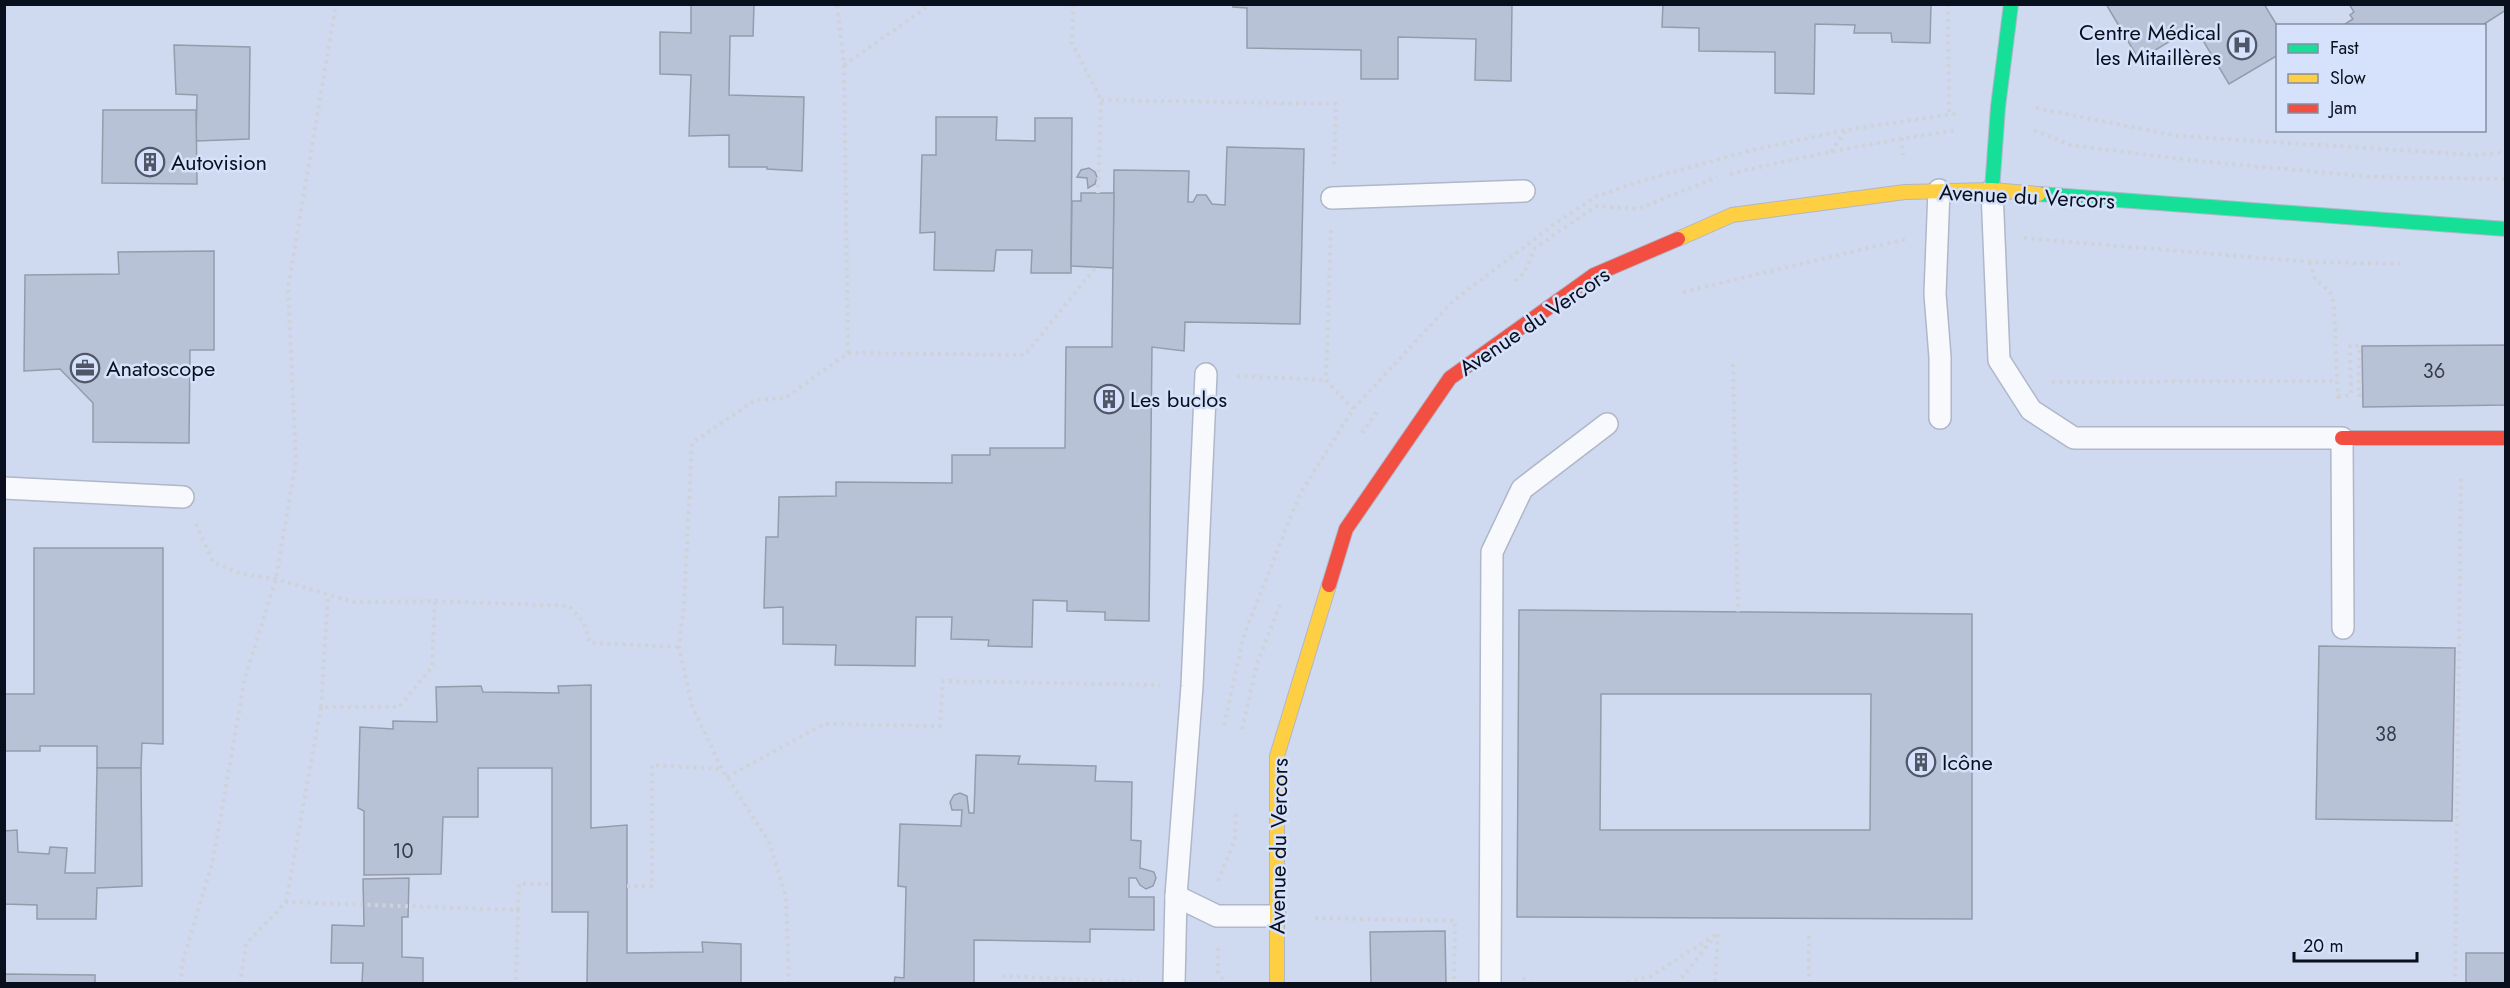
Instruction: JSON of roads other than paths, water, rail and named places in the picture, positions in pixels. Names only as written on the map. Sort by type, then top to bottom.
[{"type":"street","points":[[1992,190],[1996,125],[2011,4]]},
{"type":"street","name":"Avenue du Vercors","points":[[1277,984],[1275,916],[1277,756],[1346,529],[1450,378],[1594,275],[1732,215],[1905,192],[1939,190],[1992,190],[2406,224],[2505,229]]},
{"type":"street","points":[[2342,438],[2505,438]]},
{"type":"lane","points":[[1939,190],[1935,294],[1940,357],[1940,418]]},
{"type":"lane","points":[[1992,190],[1999,360],[2031,410],[2074,438],[2342,438],[2343,628]]},
{"type":"lane","points":[[1332,198],[1524,191]]},
{"type":"lane","points":[[1174,983],[1176,896],[1192,686],[1206,374]]},
{"type":"lane","points":[[1490,984],[1492,552],[1522,489],[1607,423]]},
{"type":"lane","points":[[4,488],[183,497]]},
{"type":"lane","points":[[1176,896],[1217,916],[1275,916]]},
{"type":"place","name":"Centre Médical les Mitaillères","points":[[2242,45]]},
{"type":"place","name":"Autovision","points":[[150,162]]},
{"type":"place","name":"Anatoscope","points":[[85,368]]},
{"type":"place","name":"Les buclos","points":[[1109,399]]},
{"type":"place","name":"Icône","points":[[1921,762]]}]
